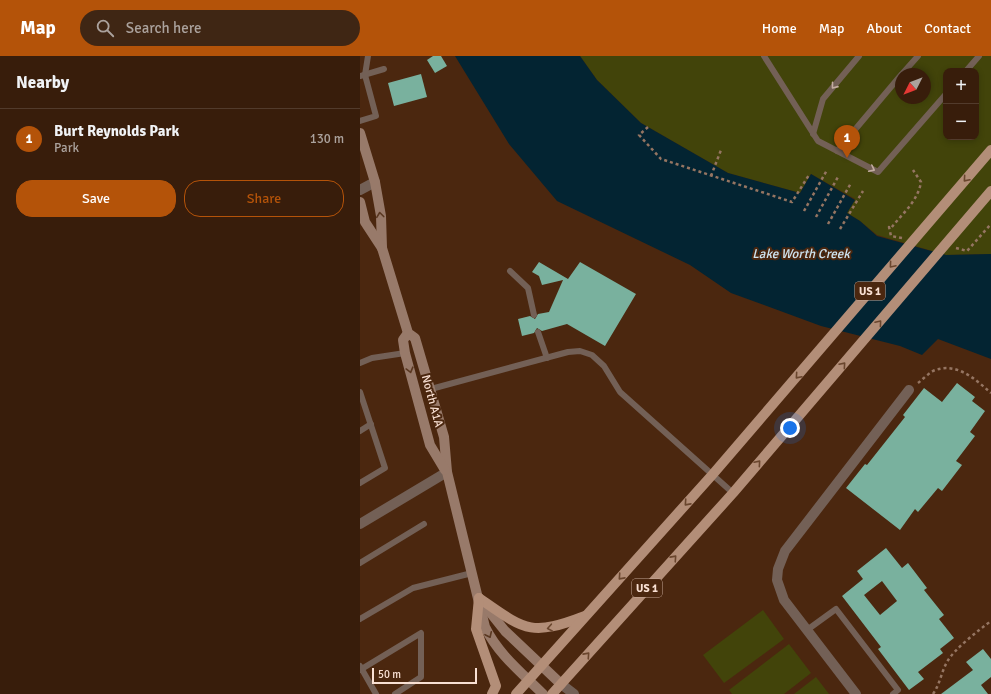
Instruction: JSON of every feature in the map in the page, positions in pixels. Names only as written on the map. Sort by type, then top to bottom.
[{"type":"main road","name":"US 1","points":[[516,694],[713,474],[991,150]]},
{"type":"main road","name":"US 1","points":[[552,694],[733,493],[991,191]]},
{"type":"main road","points":[[492,694],[496,686],[476,629],[479,598],[510,620],[530,629],[555,627],[586,615]]},
{"type":"street","name":"North A1A","points":[[360,133],[375,182],[381,216],[382,248],[408,333],[415,338],[431,389],[444,437],[447,472],[485,627],[492,641],[543,694]]},
{"type":"street","points":[[360,190],[375,182]]},
{"type":"street","name":"North A1A","points":[[360,202],[365,222],[382,248]]},
{"type":"street","name":"North A1A","points":[[408,333],[403,340],[405,353],[430,445],[447,472]]},
{"type":"street","points":[[856,694],[784,600],[779,590],[777,580],[780,559],[785,550],[909,390]]},
{"type":"street","points":[[360,524],[447,472]]},
{"type":"street","name":"North A1A","points":[[479,598],[505,631],[561,684]]},
{"type":"street","points":[[561,684],[574,694]]},
{"type":"lane","points":[[360,121],[376,116],[363,75],[368,56]]},
{"type":"lane","points":[[764,56],[818,141],[878,172],[943,97]]},
{"type":"lane","points":[[813,134],[823,99],[859,56]]},
{"type":"lane","points":[[908,68],[918,56]]},
{"type":"lane","points":[[969,68],[979,56]]},
{"type":"lane","points":[[363,75],[384,69]]},
{"type":"lane","points":[[837,150],[895,83]]},
{"type":"lane","points":[[510,271],[528,288],[534,315]]},
{"type":"lane","points":[[538,332],[546,358]]},
{"type":"lane","points":[[431,389],[568,352],[580,351],[592,355],[604,366],[620,392],[733,493]]},
{"type":"lane","points":[[360,362],[372,358],[405,353]]},
{"type":"lane","points":[[360,392],[385,468],[360,483]]},
{"type":"lane","points":[[360,431],[371,424]]},
{"type":"lane","points":[[360,563],[424,524]]},
{"type":"lane","points":[[360,619],[413,588],[472,573]]},
{"type":"lane","points":[[807,630],[836,609],[898,690],[893,694]]},
{"type":"lane","points":[[376,694],[361,669],[421,633],[421,677],[395,694]]},
{"type":"path","points":[[648,127],[639,135],[661,159],[792,202],[809,175]]},
{"type":"path","points":[[712,176],[721,150]]},
{"type":"path","points":[[804,211],[827,170]]},
{"type":"path","points":[[816,217],[839,175]]},
{"type":"path","points":[[828,224],[851,183]]},
{"type":"path","points":[[840,229],[863,191]]},
{"type":"path","points":[[909,390],[933,371],[953,368],[976,379],[991,393]]},
{"type":"path","points":[[933,694],[940,684],[947,661],[974,634],[991,621]]},
{"type":"shaded area","points":[[580,56],[991,56],[991,254],[946,255],[877,235],[860,221],[847,213],[855,199],[811,174],[800,193],[728,173],[641,123],[597,80]]},
{"type":"shaded area","points":[[763,610],[784,639],[724,683],[703,655]]},
{"type":"shaded area","points":[[789,644],[811,673],[784,694],[732,694],[729,690]]},
{"type":"shaded area","points":[[816,677],[829,694],[794,694]]},
{"type":"water","name":"Lake Worth Creek","points":[[455,56],[580,56],[597,80],[641,123],[728,173],[800,193],[811,174],[855,200],[847,213],[860,221],[877,236],[946,255],[991,254],[991,359],[938,339],[922,355],[900,346],[821,326],[731,293],[690,265],[557,201],[509,144]]},
{"type":"building","points":[[433,56],[441,56],[447,66],[435,73],[427,60]]},
{"type":"building","points":[[421,74],[427,97],[394,106],[388,83]]},
{"type":"building","points":[[539,262],[568,279],[580,262],[636,294],[605,346],[567,324],[542,331],[537,328],[534,333],[522,336],[518,319],[530,316],[535,319],[538,314],[549,312],[563,280],[542,285],[539,276],[532,272]]},
{"type":"building","points":[[957,383],[975,397],[972,401],[985,411],[970,432],[975,436],[956,461],[962,465],[942,491],[938,488],[918,512],[915,509],[900,530],[846,488],[865,464],[867,465],[905,417],[903,415],[924,388],[942,402]]},
{"type":"building","points":[[886,548],[902,568],[908,563],[927,588],[924,590],[944,615],[939,619],[954,638],[940,649],[943,653],[918,672],[924,679],[909,690],[878,649],[881,647],[842,596],[863,579],[857,571]],"holes":[[[882,581],[897,601],[880,615],[864,595]]]},
{"type":"building","points":[[983,649],[991,659],[991,677],[981,685],[988,694],[941,694],[973,670],[966,662]]},
{"type":"place","name":"Burt Reynolds Park","points":[[847,158]]}]
